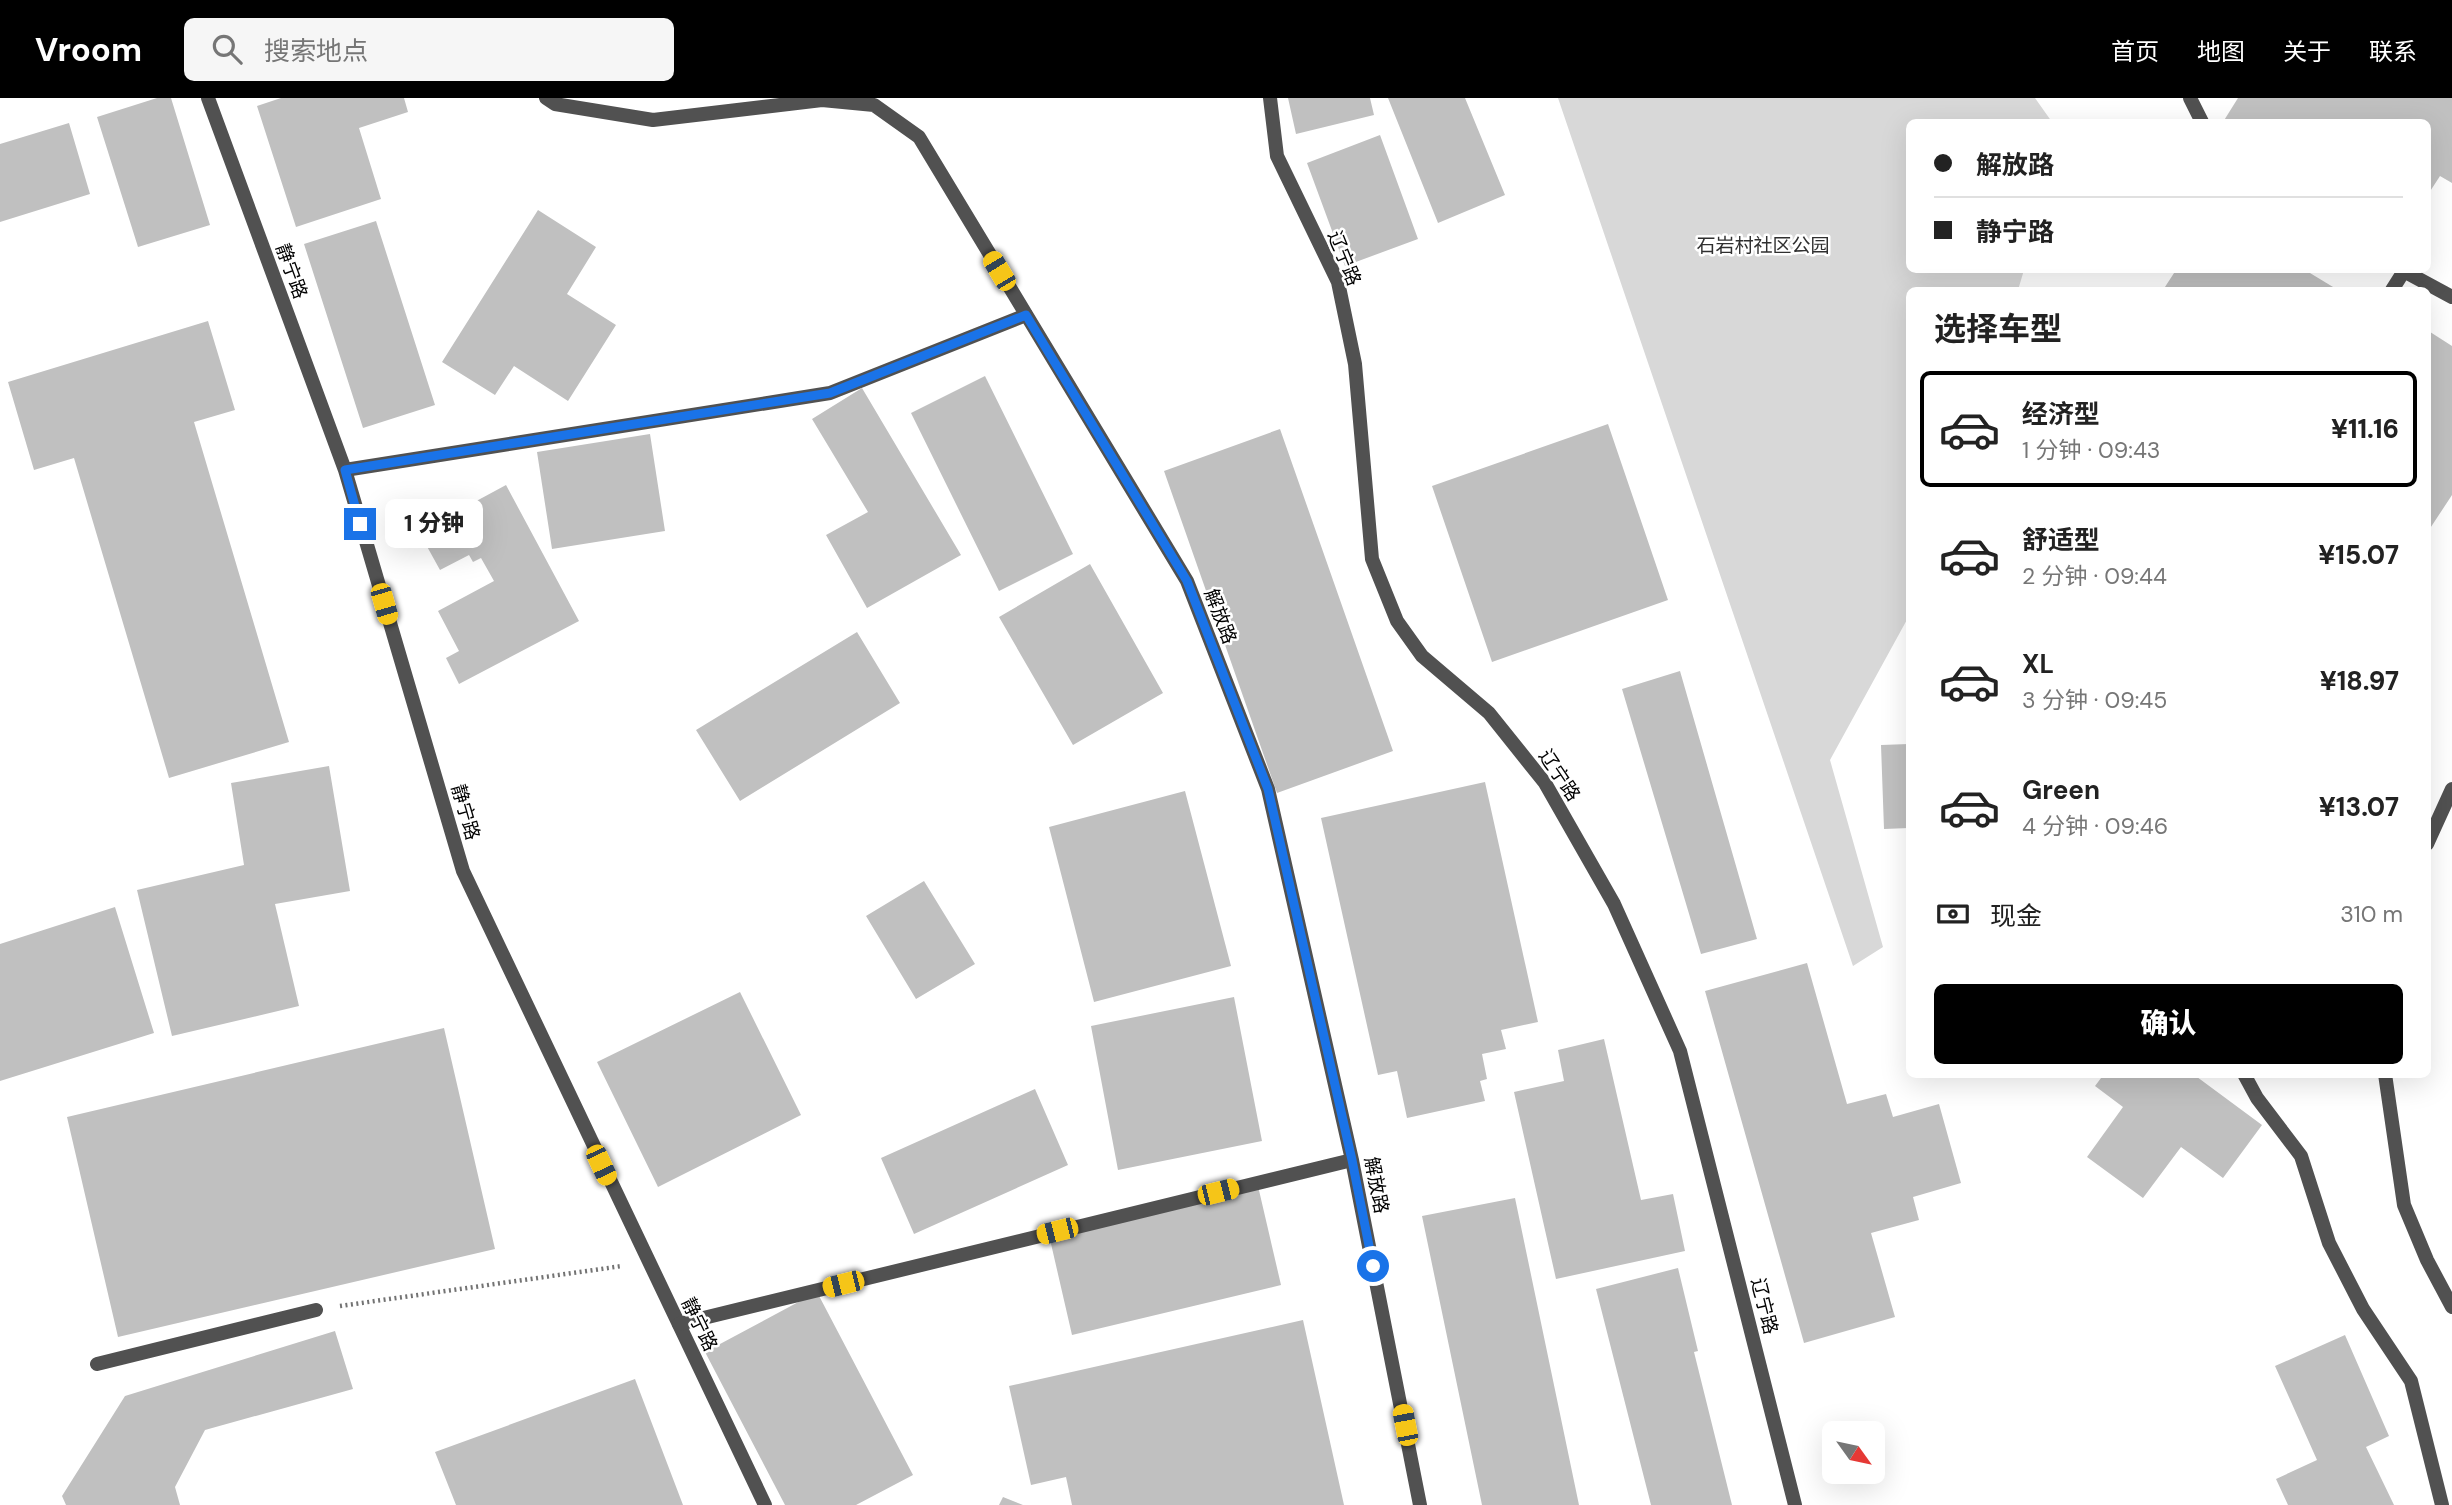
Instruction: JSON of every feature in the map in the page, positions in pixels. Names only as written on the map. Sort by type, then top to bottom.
[{"type":"street","name":"静宁路","points":[[208,98],[345,470],[463,871],[647,1263],[765,1505]]},
{"type":"street","name":"解放路","points":[[546,98],[555,104],[653,120],[822,100],[874,105],[919,137],[1187,581],[1268,789],[1352,1160],[1420,1505]]},
{"type":"street","name":"辽宁路","points":[[1270,98],[1277,156],[1338,282],[1354,364],[1372,559],[1397,621],[1422,656],[1489,713],[1545,783],[1614,904],[1680,1051],[1795,1505]]},
{"type":"street","points":[[2190,98],[2200,119]]},
{"type":"street","points":[[2408,273],[2452,297]]},
{"type":"street","points":[[345,470],[830,393],[1026,315]]},
{"type":"street","points":[[2431,832],[2452,789]]},
{"type":"street","points":[[2246,1078],[2257,1098],[2301,1156],[2329,1243],[2363,1309],[2411,1381],[2442,1505]]},
{"type":"street","points":[[2386,1078],[2404,1205],[2427,1261],[2452,1307]]},
{"type":"street","points":[[679,1324],[1352,1160]]},
{"type":"street","points":[[97,1364],[316,1310]]},
{"type":"path","points":[[316,1310],[647,1263]]},
{"type":"green space","name":"石岩村社区公园","points":[[1558,98],[2035,98],[2050,119],[1906,119],[1906,273],[2023,273],[2019,287],[1906,287],[1906,621],[1830,760],[1883,947],[1853,966]]},
{"type":"building","points":[[157,98],[171,98],[210,225],[138,247],[97,117]]},
{"type":"building","points":[[281,98],[404,98],[408,112],[359,128],[381,199],[296,227],[257,106]]},
{"type":"building","points":[[1288,98],[1370,98],[1374,115],[1296,134]]},
{"type":"building","points":[[1388,98],[1465,98],[1505,195],[1438,223]]},
{"type":"building","points":[[2238,98],[2452,98],[2452,183],[2440,176],[2431,190],[2431,119],[2225,119]]},
{"type":"building","points":[[69,123],[90,194],[0,222],[0,144]]},
{"type":"building","points":[[1380,135],[1418,239],[1345,266],[1307,163]]},
{"type":"building","points":[[538,210],[596,247],[567,294],[616,325],[568,401],[514,366],[495,395],[442,362]]},
{"type":"building","points":[[376,221],[435,405],[363,428],[304,244]]},
{"type":"building","points":[[2174,273],[2310,273],[2333,287],[2165,287]]},
{"type":"building","points":[[208,321],[235,410],[194,422],[289,742],[169,778],[74,458],[34,470],[8,382]]},
{"type":"building","points":[[2431,333],[2452,346],[2452,495],[2431,527]]},
{"type":"building","points":[[985,376],[1073,554],[999,591],[911,413]]},
{"type":"building","points":[[862,388],[961,555],[867,608],[826,535],[868,512],[812,419]]},
{"type":"building","points":[[1608,424],[1668,600],[1492,662],[1432,486]]},
{"type":"building","points":[[1280,429],[1393,751],[1277,793],[1164,471]]},
{"type":"building","points":[[650,434],[665,531],[552,549],[537,452]]},
{"type":"building","points":[[506,485],[579,621],[459,684],[446,658],[459,651],[438,611],[494,581],[481,558],[473,562],[469,555],[440,570],[419,532]]},
{"type":"building","points":[[1090,564],[1163,693],[1073,745],[999,617]]},
{"type":"building","points":[[857,632],[900,703],[740,801],[696,730]]},
{"type":"building","points":[[1680,671],[1757,939],[1701,954],[1622,689]]},
{"type":"building","points":[[1906,744],[1906,828],[1884,829],[1881,745]]},
{"type":"building","points":[[329,766],[350,891],[275,904],[299,1006],[172,1036],[137,890],[244,865],[231,783]]},
{"type":"building","points":[[1485,782],[1538,1022],[1501,1030],[1506,1049],[1482,1054],[1487,1079],[1480,1081],[1485,1101],[1407,1118],[1397,1071],[1378,1075],[1321,818]]},
{"type":"building","points":[[1185,791],[1231,966],[1094,1002],[1049,827]]},
{"type":"building","points":[[924,881],[975,964],[916,999],[866,916]]},
{"type":"building","points":[[115,907],[154,1033],[0,1081],[0,944]]},
{"type":"building","points":[[1807,963],[1847,1104],[1886,1094],[1893,1117],[1939,1104],[1961,1183],[1913,1197],[1919,1220],[1871,1233],[1895,1317],[1804,1343],[1705,991]]},
{"type":"building","points":[[740,992],[801,1115],[658,1187],[597,1062]]},
{"type":"building","points":[[1234,997],[1262,1141],[1118,1170],[1091,1026]]},
{"type":"building","points":[[444,1028],[495,1249],[118,1337],[67,1117]]},
{"type":"building","points":[[1604,1039],[1641,1200],[1673,1194],[1685,1251],[1556,1279],[1514,1092],[1564,1081],[1558,1050]]},
{"type":"building","points":[[2101,1078],[2198,1078],[2262,1125],[2223,1178],[2181,1147],[2143,1198],[2087,1157],[2123,1107],[2095,1086]]},
{"type":"building","points":[[1035,1089],[1068,1165],[914,1234],[881,1158]]},
{"type":"building","points":[[1258,1186],[1281,1285],[1072,1335],[1049,1235]]},
{"type":"building","points":[[1515,1198],[1579,1505],[1482,1505],[1422,1216]]},
{"type":"building","points":[[1678,1268],[1698,1351],[1694,1352],[1732,1505],[1651,1505],[1596,1289]]},
{"type":"building","points":[[817,1292],[913,1475],[856,1505],[785,1505],[705,1352]]},
{"type":"building","points":[[1303,1320],[1344,1505],[1072,1505],[1066,1477],[1031,1485],[1009,1386]]},
{"type":"building","points":[[335,1331],[353,1389],[205,1430],[175,1487],[180,1505],[66,1505],[62,1496],[125,1396]]},
{"type":"building","points":[[2345,1335],[2389,1436],[2366,1447],[2394,1505],[2288,1505],[2276,1479],[2317,1460],[2275,1366]]},
{"type":"building","points":[[635,1379],[683,1505],[456,1505],[435,1452]]},
{"type":"building","points":[[1003,1497],[1023,1505],[999,1505]]},
{"type":"route","points":[[360,524],[345,470],[830,393],[1026,315],[1187,581],[1268,789],[1352,1160],[1373,1266]]}]
